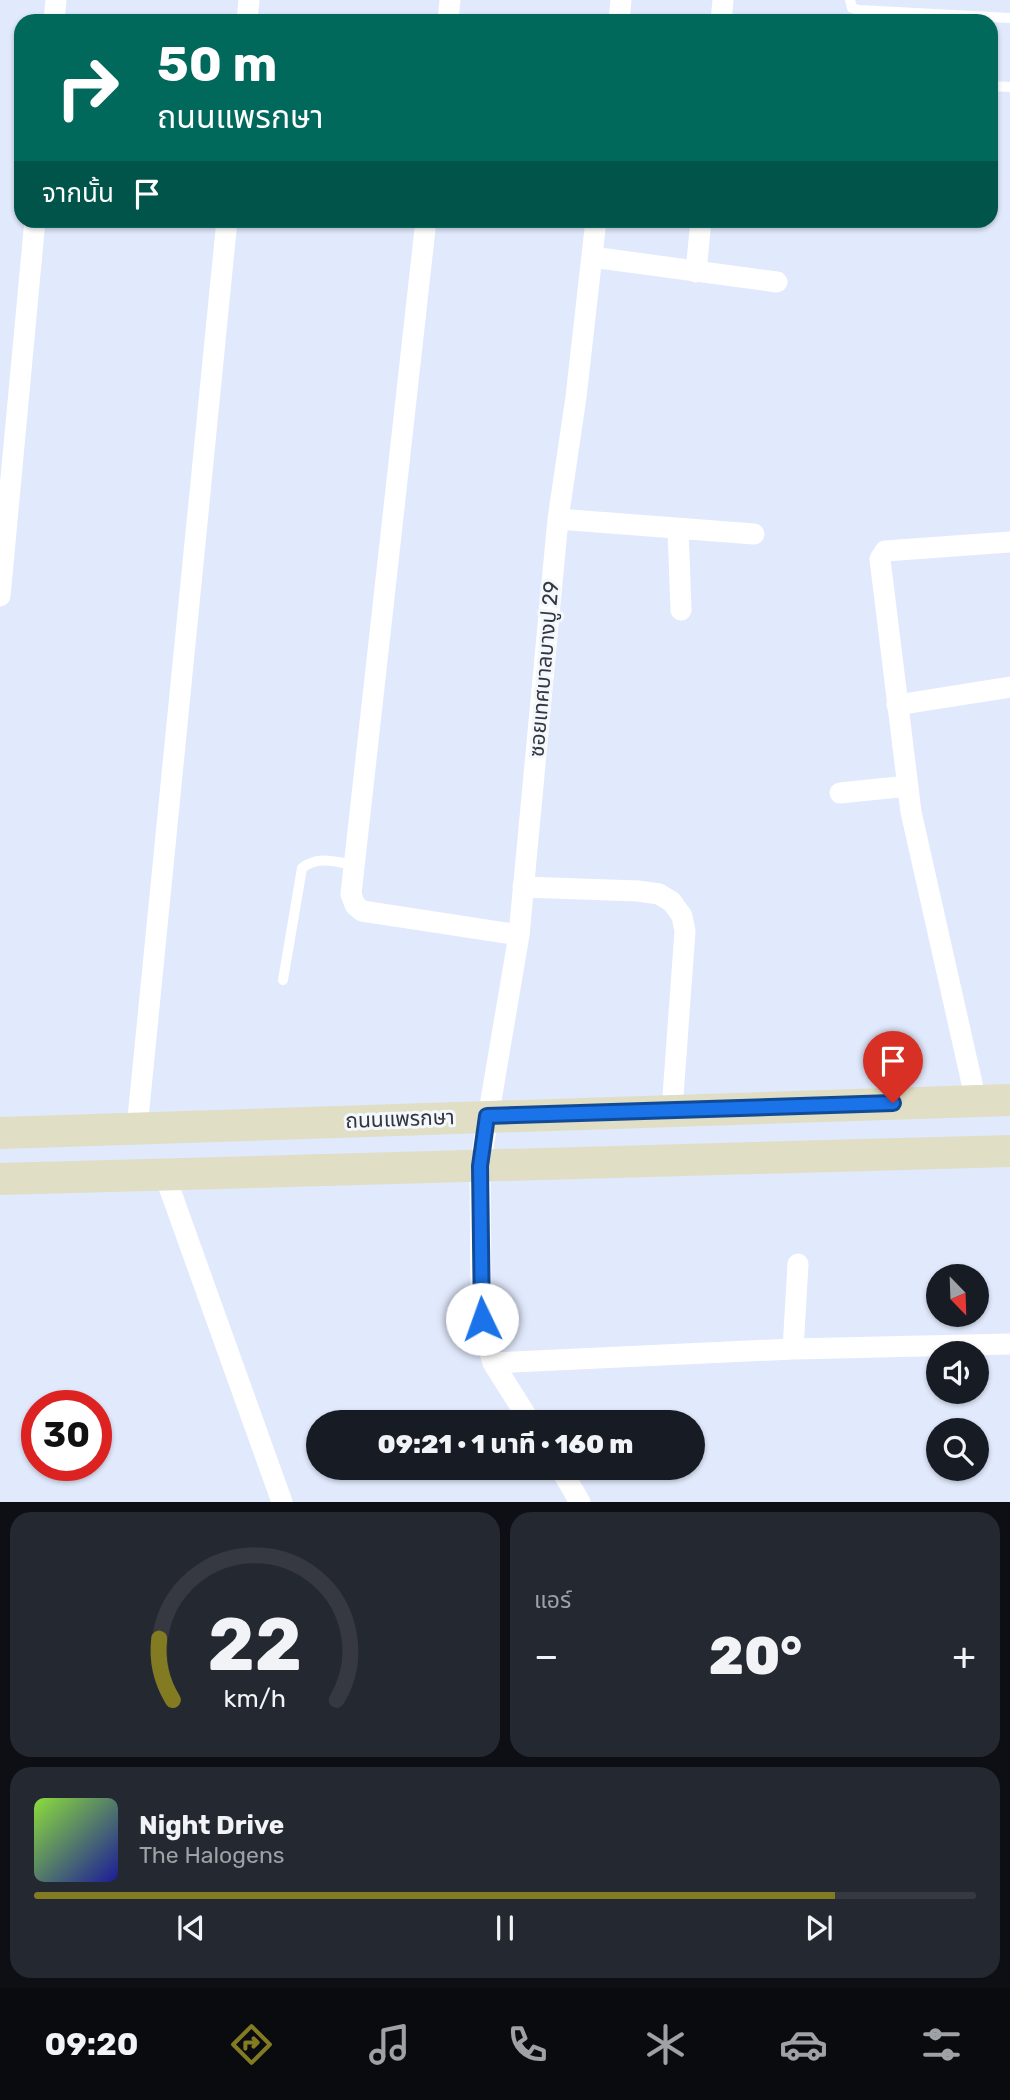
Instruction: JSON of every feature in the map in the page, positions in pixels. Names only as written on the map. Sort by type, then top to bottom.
[{"type":"main road","name":"ถนนแพรกษา","points":[[0,1133],[1010,1100]]},
{"type":"main road","points":[[0,1179],[1010,1151]]},
{"type":"street","points":[[0,596],[34,228]]},
{"type":"street","points":[[136,1128],[226,228]]},
{"type":"street","points":[[425,228],[351,894],[355,905],[362,911],[519,936]]},
{"type":"street","name":"ซอยเทศบาลบางปู 29","points":[[523,1410],[493,1363],[484,1333],[481,1304],[480,1166],[519,936],[558,519],[576,397],[595,228]]},
{"type":"street","points":[[696,272],[700,228]]},
{"type":"street","points":[[592,257],[777,282]]},
{"type":"street","points":[[558,519],[754,534]]},
{"type":"street","points":[[678,529],[681,610]]},
{"type":"street","points":[[976,1101],[911,812],[880,559],[885,551],[1010,542]]},
{"type":"street","points":[[897,705],[1010,687]]},
{"type":"street","points":[[840,793],[908,786]]},
{"type":"street","points":[[523,887],[659,894],[672,902],[682,916],[685,931],[672,1110]]},
{"type":"street","points":[[164,1173],[282,1502]]},
{"type":"street","points":[[793,1349],[798,1265]]},
{"type":"street","points":[[493,1363],[793,1349],[1010,1344]]},
{"type":"street","points":[[566,1480],[580,1502]]},
{"type":"lane","points":[[850,0],[852,8],[859,10],[934,14]]},
{"type":"lane","points":[[283,980],[302,868],[311,861],[322,860],[355,865]]},
{"type":"route","points":[[482,1319],[480,1166],[487,1116],[893,1103]]}]
